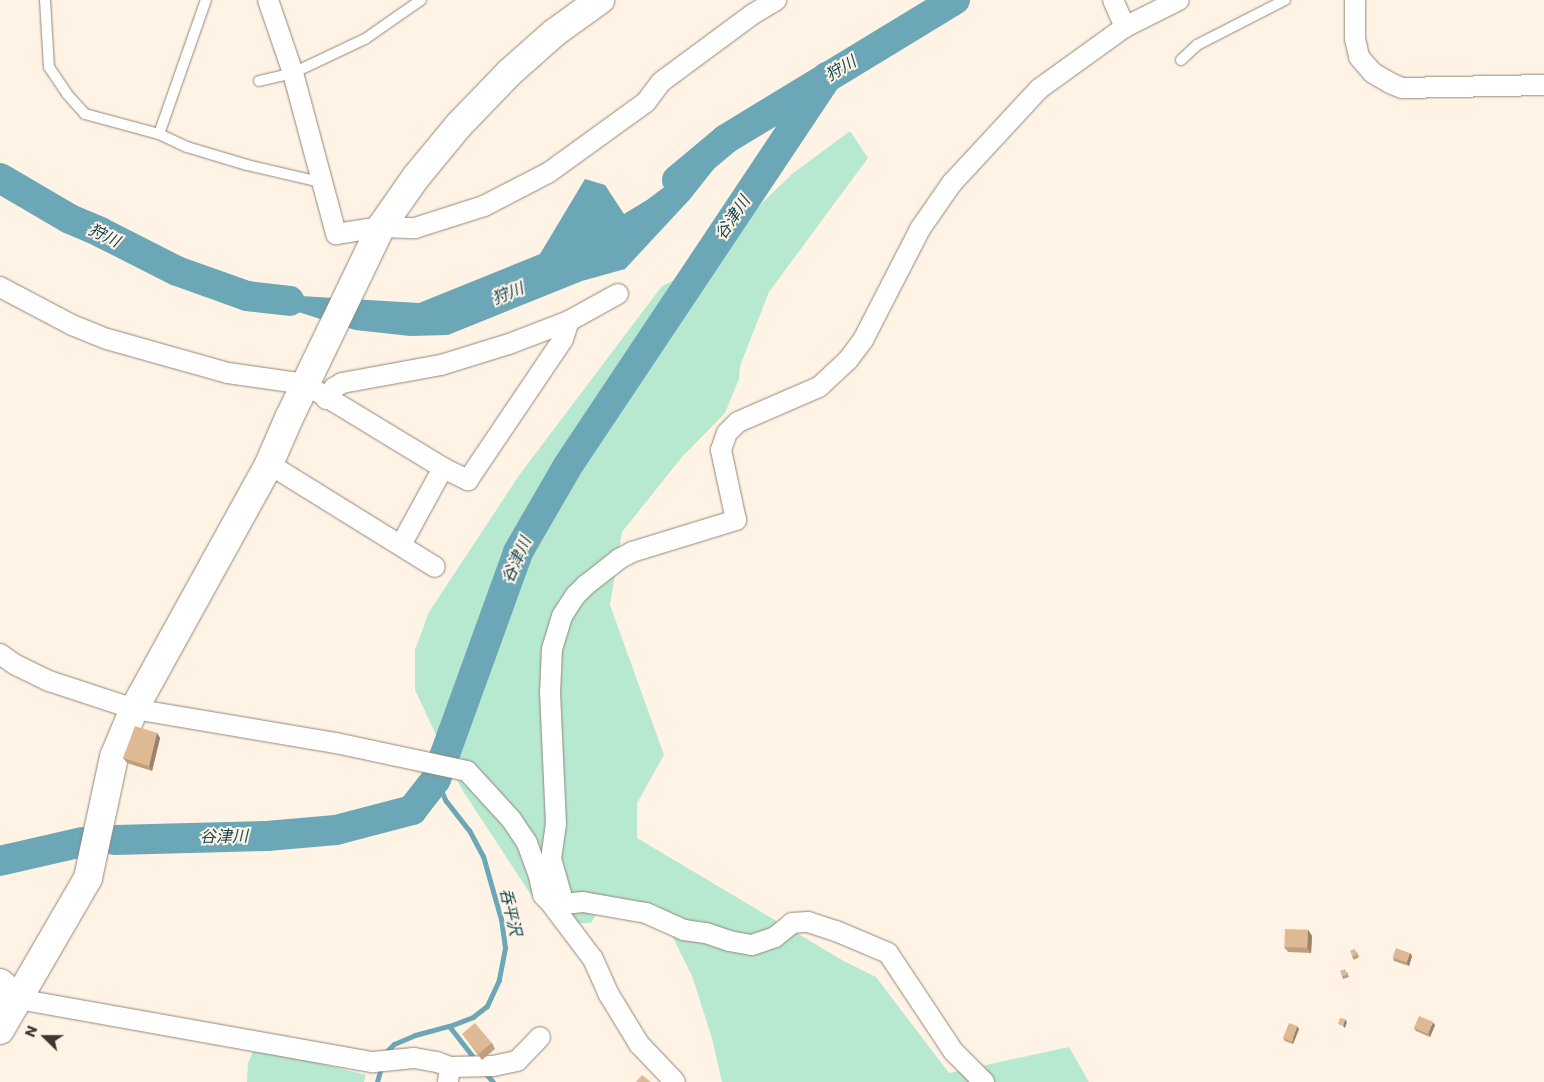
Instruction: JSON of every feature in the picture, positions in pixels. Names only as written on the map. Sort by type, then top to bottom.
[{"type":"street","points":[[268,0],[292,73],[320,182],[336,234],[377,236],[415,228],[484,206],[548,173],[646,102],[661,82],[753,14],[776,0]]},
{"type":"street","points":[[0,1030],[9,991],[88,878],[114,757],[134,709],[269,464],[315,391],[377,236],[416,176],[458,126],[509,73],[554,33],[600,0]]},
{"type":"street","points":[[1113,0],[1125,27]]},
{"type":"street","points":[[675,1082],[639,1044],[608,993],[593,959],[557,903],[551,859],[556,824],[550,694],[552,649],[562,616],[586,585],[619,559],[632,552],[736,520],[721,450],[727,433],[738,422],[819,387],[844,365],[863,340],[920,229],[952,183],[1039,89],[1125,27],[1180,0]]},
{"type":"street","points":[[1355,0],[1355,39],[1359,57],[1373,73],[1390,83],[1402,88],[1544,85]]},
{"type":"street","points":[[0,286],[72,325],[107,339],[228,373],[315,391],[442,468],[468,480],[563,339],[570,321]]},
{"type":"street","points":[[315,391],[334,388],[342,383],[441,365],[479,355],[570,321],[618,294]]},
{"type":"street","points":[[269,464],[435,567]]},
{"type":"street","points":[[401,545],[442,468]]},
{"type":"street","points":[[0,654],[50,681],[134,709],[336,743],[467,771],[511,819],[527,843],[539,876],[543,895],[557,903],[583,902],[646,913],[684,930],[706,932],[729,941],[752,945],[775,937],[792,923],[808,922],[844,934],[888,953],[954,1051],[984,1082]]},
{"type":"street","points":[[9,991],[373,1062],[414,1058],[437,1062],[449,1075],[517,1061],[540,1036]]},
{"type":"lane","points":[[45,0],[49,67],[67,94],[85,114],[159,134],[187,147],[247,165],[320,182]]},
{"type":"lane","points":[[159,134],[206,0]]},
{"type":"lane","points":[[259,81],[292,73],[365,40],[421,0]]},
{"type":"lane","points":[[1181,60],[1197,45],[1285,0]]},
{"type":"green space","points":[[850,131],[868,158],[769,292],[740,366],[739,379],[725,413],[682,457],[622,532],[610,605],[664,755],[637,803],[637,838],[842,960],[876,977],[949,1073],[1069,1047],[1089,1082],[722,1082],[712,1038],[692,976],[657,905],[606,897],[591,923],[575,923],[553,914],[533,898],[461,788],[415,690],[415,650],[429,612],[520,474],[662,286],[691,272],[792,174]]},
{"type":"green space","points":[[255,1047],[366,1075],[364,1082],[247,1082],[248,1063]]},
{"type":"water","points":[[739,131],[720,161],[690,199],[625,269],[582,281],[448,335],[410,336],[355,330],[235,292],[419,303],[540,254],[585,179],[605,185],[624,214],[647,200]]},
{"type":"building","points":[[135,726],[157,733],[149,766],[123,758]]},
{"type":"building","points":[[1285,929],[1308,930],[1307,948],[1284,947]]},
{"type":"building","points":[[1396,948],[1410,953],[1407,963],[1393,957]]},
{"type":"building","points":[[1355,949],[1357,955],[1352,956],[1350,951]]},
{"type":"building","points":[[1345,969],[1347,975],[1342,976],[1340,971]]},
{"type":"building","points":[[1419,1016],[1433,1022],[1428,1034],[1414,1028]]},
{"type":"building","points":[[1340,1018],[1345,1019],[1343,1026],[1338,1024]]},
{"type":"building","points":[[475,1023],[492,1043],[479,1054],[462,1034]]},
{"type":"building","points":[[1289,1023],[1297,1026],[1292,1042],[1283,1038]]},
{"type":"building","points":[[642,1075],[651,1082],[636,1082]]},
{"type":"waterway","name":"狩川","points":[[677,180],[726,139],[955,0]]},
{"type":"waterway","name":"谷津川","points":[[115,840],[267,836],[336,830],[412,810],[436,779],[518,552],[567,467],[827,77]]},
{"type":"waterway","name":"狩川","points":[[0,178],[70,219],[177,271],[247,296],[290,301]]},
{"type":"waterway","name":"呑平沢","points":[[436,779],[446,801],[469,830],[483,856],[501,919],[505,948],[499,980],[487,1006],[473,1017],[449,1026],[477,1062]]},
{"type":"waterway","name":"谷津川","points":[[0,861],[82,842]]},
{"type":"waterway","points":[[384,1054],[394,1044],[415,1035],[449,1026]]},
{"type":"waterway","points":[[377,1082],[380,1071]]},
{"type":"waterway","name":"呑平沢","points":[[485,1073],[493,1082]]}]
